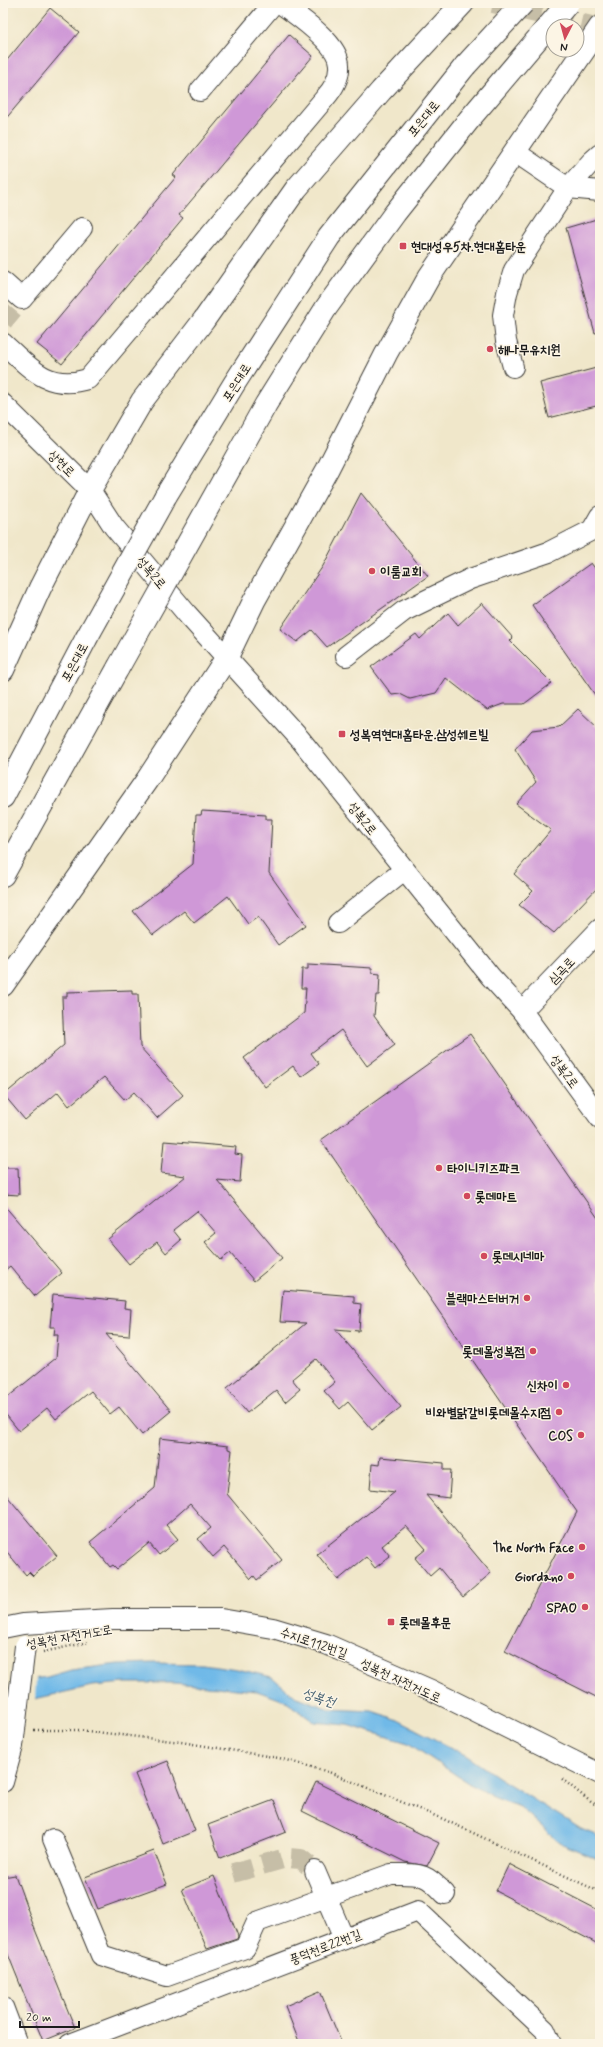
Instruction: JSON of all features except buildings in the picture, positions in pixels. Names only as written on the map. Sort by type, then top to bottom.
[{"type":"main road","points":[[3,670],[40,588],[90,490],[142,401],[204,320],[296,189],[381,91],[463,3]]},
{"type":"main road","name":"포은대로","points":[[3,797],[86,639],[169,490],[234,384],[329,237],[465,66],[523,3]]},
{"type":"main road","points":[[3,875],[197,525],[266,404],[326,308],[395,213],[472,116],[568,3]]},
{"type":"main road","points":[[3,985],[147,780],[227,657],[254,601],[327,470],[386,354],[429,277],[600,27]]},
{"type":"street","points":[[200,91],[274,3]]},
{"type":"street","points":[[3,343],[29,367],[44,378],[69,383],[88,379],[325,98],[333,88],[337,77],[340,64],[336,54],[322,37],[280,3]]},
{"type":"street","points":[[515,152],[568,188],[600,191]]},
{"type":"street","points":[[513,367],[506,341],[503,315],[512,275],[532,241],[568,188],[600,154]]},
{"type":"street","points":[[3,282],[17,304],[82,228]]},
{"type":"street","name":"상현로","points":[[3,404],[90,490],[114,527]]},
{"type":"street","points":[[346,656],[404,611],[470,579],[549,552],[598,526]]},
{"type":"street","name":"성복2로","points":[[114,527],[187,614],[300,739],[490,976],[522,1011],[600,1118]]},
{"type":"street","points":[[338,922],[404,870]]},
{"type":"street","name":"심곡로","points":[[522,1011],[600,929]]},
{"type":"street","name":"수지로112번길","points":[[3,1628],[23,1624],[113,1619],[221,1619],[273,1628],[326,1644],[417,1684],[600,1774]]},
{"type":"street","points":[[3,1782],[13,1746],[34,1649],[23,1624]]},
{"type":"street","points":[[52,1839],[101,1955],[167,1976],[245,1948],[258,1922],[391,1874],[413,1874],[431,1879],[445,1894]]},
{"type":"street","points":[[316,1871],[344,1938]]},
{"type":"street","name":"풍덕천로22번길","points":[[70,2044],[418,1911],[548,2037]]},
{"type":"street","points":[[3,2007],[17,2044]]},
{"type":"path","name":"성복천 자전거도로","points":[[34,1649],[90,1641]]},
{"type":"path","points":[[31,1731],[79,1730],[182,1742],[279,1758],[329,1772],[442,1819],[600,1892]]},
{"type":"path","points":[[559,1776],[575,1791],[600,1807]]},
{"type":"water","points":[[118,1664],[203,1664],[237,1669],[272,1677],[295,1696],[329,1709],[372,1711],[396,1719],[467,1756],[499,1778],[581,1829],[600,1837],[600,1860],[560,1843],[520,1807],[493,1797],[468,1783],[408,1743],[347,1725],[314,1722],[285,1701],[257,1691],[175,1683],[125,1683],[92,1686],[3,1706],[3,1683],[47,1677],[71,1670]]},
{"type":"pier","points":[[36,1677],[35,1701],[3,1708],[3,1681]]},
{"type":"tunnel","points":[[493,3],[600,28]]},
{"type":"tunnel","points":[[3,321],[13,309]]},
{"type":"tunnel","points":[[233,1873],[286,1858],[301,1859],[315,1871]]},
{"type":"place","name":"현대성우5차.현대홈타운","points":[[403,246]]},
{"type":"place","name":"해나무유치원","points":[[490,349]]},
{"type":"place","name":"이룸교회","points":[[372,571]]},
{"type":"place","name":"성복역현대홈타운.삼성쉐르빌","points":[[342,734]]},
{"type":"place","name":"타이니키즈파크","points":[[439,1168]]},
{"type":"place","name":"롯데마트","points":[[467,1196]]},
{"type":"place","name":"롯데시네마","points":[[484,1256]]},
{"type":"place","name":"블랙마스터버거","points":[[527,1298]]},
{"type":"place","name":"롯데몰성복점","points":[[533,1351]]},
{"type":"place","name":"신차이","points":[[566,1385]]},
{"type":"place","name":"비와별닭갈비롯데몰수지점","points":[[559,1412]]},
{"type":"place","name":"COS","points":[[581,1435]]},
{"type":"place","name":"The North Face","points":[[582,1547]]},
{"type":"place","name":"Giordano","points":[[571,1576]]},
{"type":"place","name":"SPAO","points":[[585,1607]]},
{"type":"place","name":"롯데몰후문","points":[[391,1622]]},
{"type":"water label","name":"성복천","points":[[319,1697]]}]
